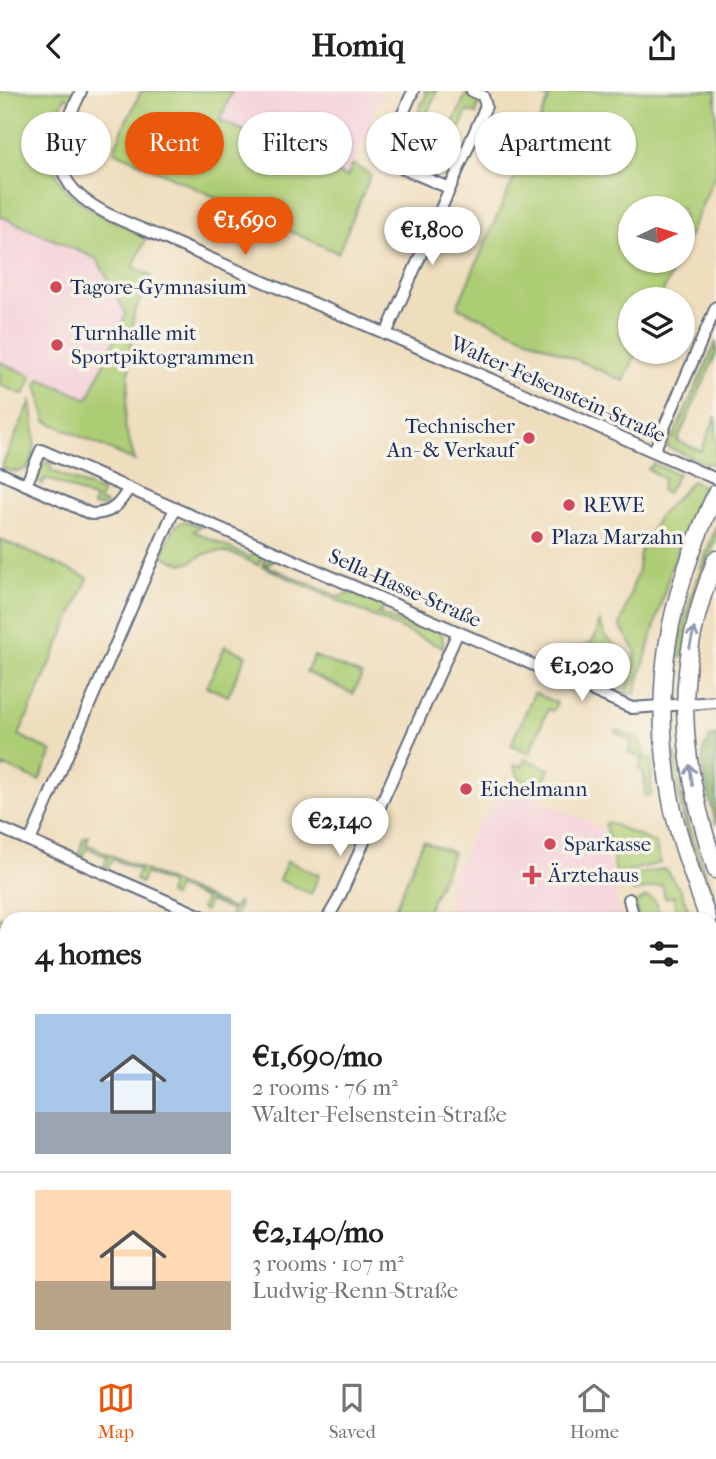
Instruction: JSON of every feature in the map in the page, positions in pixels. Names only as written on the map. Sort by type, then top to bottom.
[{"type":"main road","points":[[706,912],[671,802],[661,707],[664,659],[672,617],[695,545],[716,493]]},
{"type":"main road","points":[[716,559],[705,588],[687,661],[685,705],[692,784],[699,817],[716,870]]},
{"type":"street","name":"Walter-Felsenstein-Straße","points":[[81,91],[63,134],[59,156],[62,173],[83,199],[133,225],[716,478]]},
{"type":"street","points":[[414,91],[387,154],[397,166],[449,188]]},
{"type":"street","points":[[386,334],[486,106],[483,96],[472,91]]},
{"type":"street","points":[[654,451],[716,307]]},
{"type":"street","name":"Sella-Hasse-Straße","points":[[26,485],[41,450],[632,708],[716,702]]},
{"type":"street","points":[[0,473],[91,514],[103,514],[117,507],[129,488]]},
{"type":"street","points":[[30,841],[175,508]]},
{"type":"street","points":[[331,912],[458,632]]},
{"type":"street","points":[[0,828],[192,912]]},
{"type":"street","points":[[629,899],[632,912]]},
{"type":"shaded area","points":[[232,91],[385,91],[376,112],[366,112],[366,134],[352,167],[352,112],[238,112],[238,128],[224,121],[222,112]]},
{"type":"shaded area","name":"Tagore-Gymnasium","points":[[0,216],[97,259],[126,314],[87,399],[0,362]]},
{"type":"shaded area","points":[[514,789],[601,827],[619,912],[446,912],[453,898],[448,890],[478,820],[489,815],[497,798]]},
{"type":"green space","points":[[0,91],[75,91],[71,100],[65,97],[59,112],[21,112],[21,175],[57,175],[66,189],[79,201],[147,236],[133,267],[151,276],[134,313],[125,426],[135,461],[46,421],[37,384],[40,379],[88,399],[126,314],[97,259],[0,216]]},
{"type":"green space","points":[[141,91],[232,91],[223,112],[131,112]]},
{"type":"green space","points":[[423,91],[437,91],[428,112],[418,112],[427,93]]},
{"type":"green space","points":[[533,91],[716,91],[716,173],[695,221],[695,196],[618,196],[618,273],[672,273],[665,287],[618,287],[618,364],[632,364],[624,381],[457,307],[515,175],[636,175],[636,112],[543,112],[549,99]]},
{"type":"green space","points":[[466,94],[480,101],[477,112],[467,111],[461,125],[461,112],[458,112]]},
{"type":"green space","points":[[224,122],[238,128],[238,175],[347,177],[352,175],[353,164],[366,172],[366,175],[371,175],[338,253],[167,175],[224,175]]},
{"type":"green space","points":[[125,123],[125,156],[114,151]]},
{"type":"green space","points":[[716,342],[716,354],[677,441],[701,451],[716,416],[716,459],[714,463],[707,464],[667,447],[669,439],[666,436],[673,438]]},
{"type":"green space","points":[[0,362],[32,376],[24,395],[0,385]]},
{"type":"green space","points":[[31,401],[35,438],[31,461],[25,469],[15,472],[1,468]]},
{"type":"green space","points":[[45,462],[52,462],[50,470],[98,491],[102,484],[105,485],[99,501],[106,504],[105,507],[93,506],[95,499],[46,478],[42,485],[37,479],[37,470]]},
{"type":"green space","points":[[653,464],[678,474],[667,493],[661,491],[663,479],[648,469]]},
{"type":"green space","points":[[692,481],[703,486],[671,569],[635,694],[625,694],[634,669],[636,651],[620,626],[638,570],[640,552],[659,516]]},
{"type":"green space","points":[[184,521],[202,526],[193,531],[249,557],[264,553],[258,565],[226,552],[206,554],[187,564],[174,561],[162,555],[175,526]]},
{"type":"green space","points":[[716,526],[716,540],[706,565],[682,657],[676,657],[692,594]]},
{"type":"green space","points":[[0,539],[88,578],[19,735],[52,752],[39,781],[5,766],[0,767]]},
{"type":"green space","points":[[267,555],[276,559],[265,565],[339,597],[352,592],[387,607],[378,613],[411,627],[421,623],[432,627],[443,636],[443,648],[262,566]]},
{"type":"green space","points":[[599,620],[606,637],[622,651],[623,663],[612,689],[565,669],[570,648],[592,641],[597,633]]},
{"type":"green space","points":[[225,646],[246,655],[228,696],[207,687]]},
{"type":"green space","points":[[314,656],[362,675],[353,694],[306,672]]},
{"type":"green space","points":[[534,693],[557,703],[553,711],[548,709],[530,753],[511,745]]},
{"type":"green space","points":[[617,730],[637,739],[643,746],[645,758],[652,758],[651,795],[645,796],[644,773],[639,768],[643,759],[628,752],[632,741],[615,733]]},
{"type":"green space","points":[[716,735],[716,825],[702,766],[704,746],[707,745],[709,737]]},
{"type":"green space","points":[[676,755],[686,818],[716,912],[712,912],[684,820],[671,756]]},
{"type":"green space","points":[[525,759],[549,769],[541,788],[519,778],[514,766],[515,764],[522,767]]},
{"type":"green space","points":[[607,822],[655,843],[661,863],[616,872],[605,825]]},
{"type":"green space","points":[[89,836],[86,844],[233,909],[238,902],[237,912],[209,901],[205,911],[201,909],[205,899],[177,887],[173,897],[168,894],[171,884],[145,873],[141,883],[135,880],[139,870],[113,859],[108,868],[104,866],[108,857],[87,848],[83,857],[79,855],[83,838]]},
{"type":"green space","points":[[423,841],[453,853],[427,912],[393,912]]},
{"type":"green space","points":[[287,861],[319,875],[311,894],[279,880]]},
{"type":"green space","points":[[665,869],[681,891],[689,912],[676,912],[673,896],[665,898],[662,885],[633,892],[630,876]]},
{"type":"green space","points":[[646,897],[650,898],[655,901],[659,912],[637,912],[635,903]]},
{"type":"place","name":"Tagore-Gymnasium","points":[[56,287]]},
{"type":"place","name":"Turnhalle mit Sportpiktogrammen","points":[[57,345]]},
{"type":"place","name":"Technischer An- & Verkauf","points":[[529,438]]},
{"type":"place","name":"REWE","points":[[569,505]]},
{"type":"place","name":"Plaza Marzahn","points":[[537,537]]},
{"type":"place","name":"Eichelmann","points":[[466,789]]},
{"type":"place","name":"Sparkasse","points":[[550,844]]},
{"type":"place","name":"Ärztehaus","points":[[532,875]]}]
